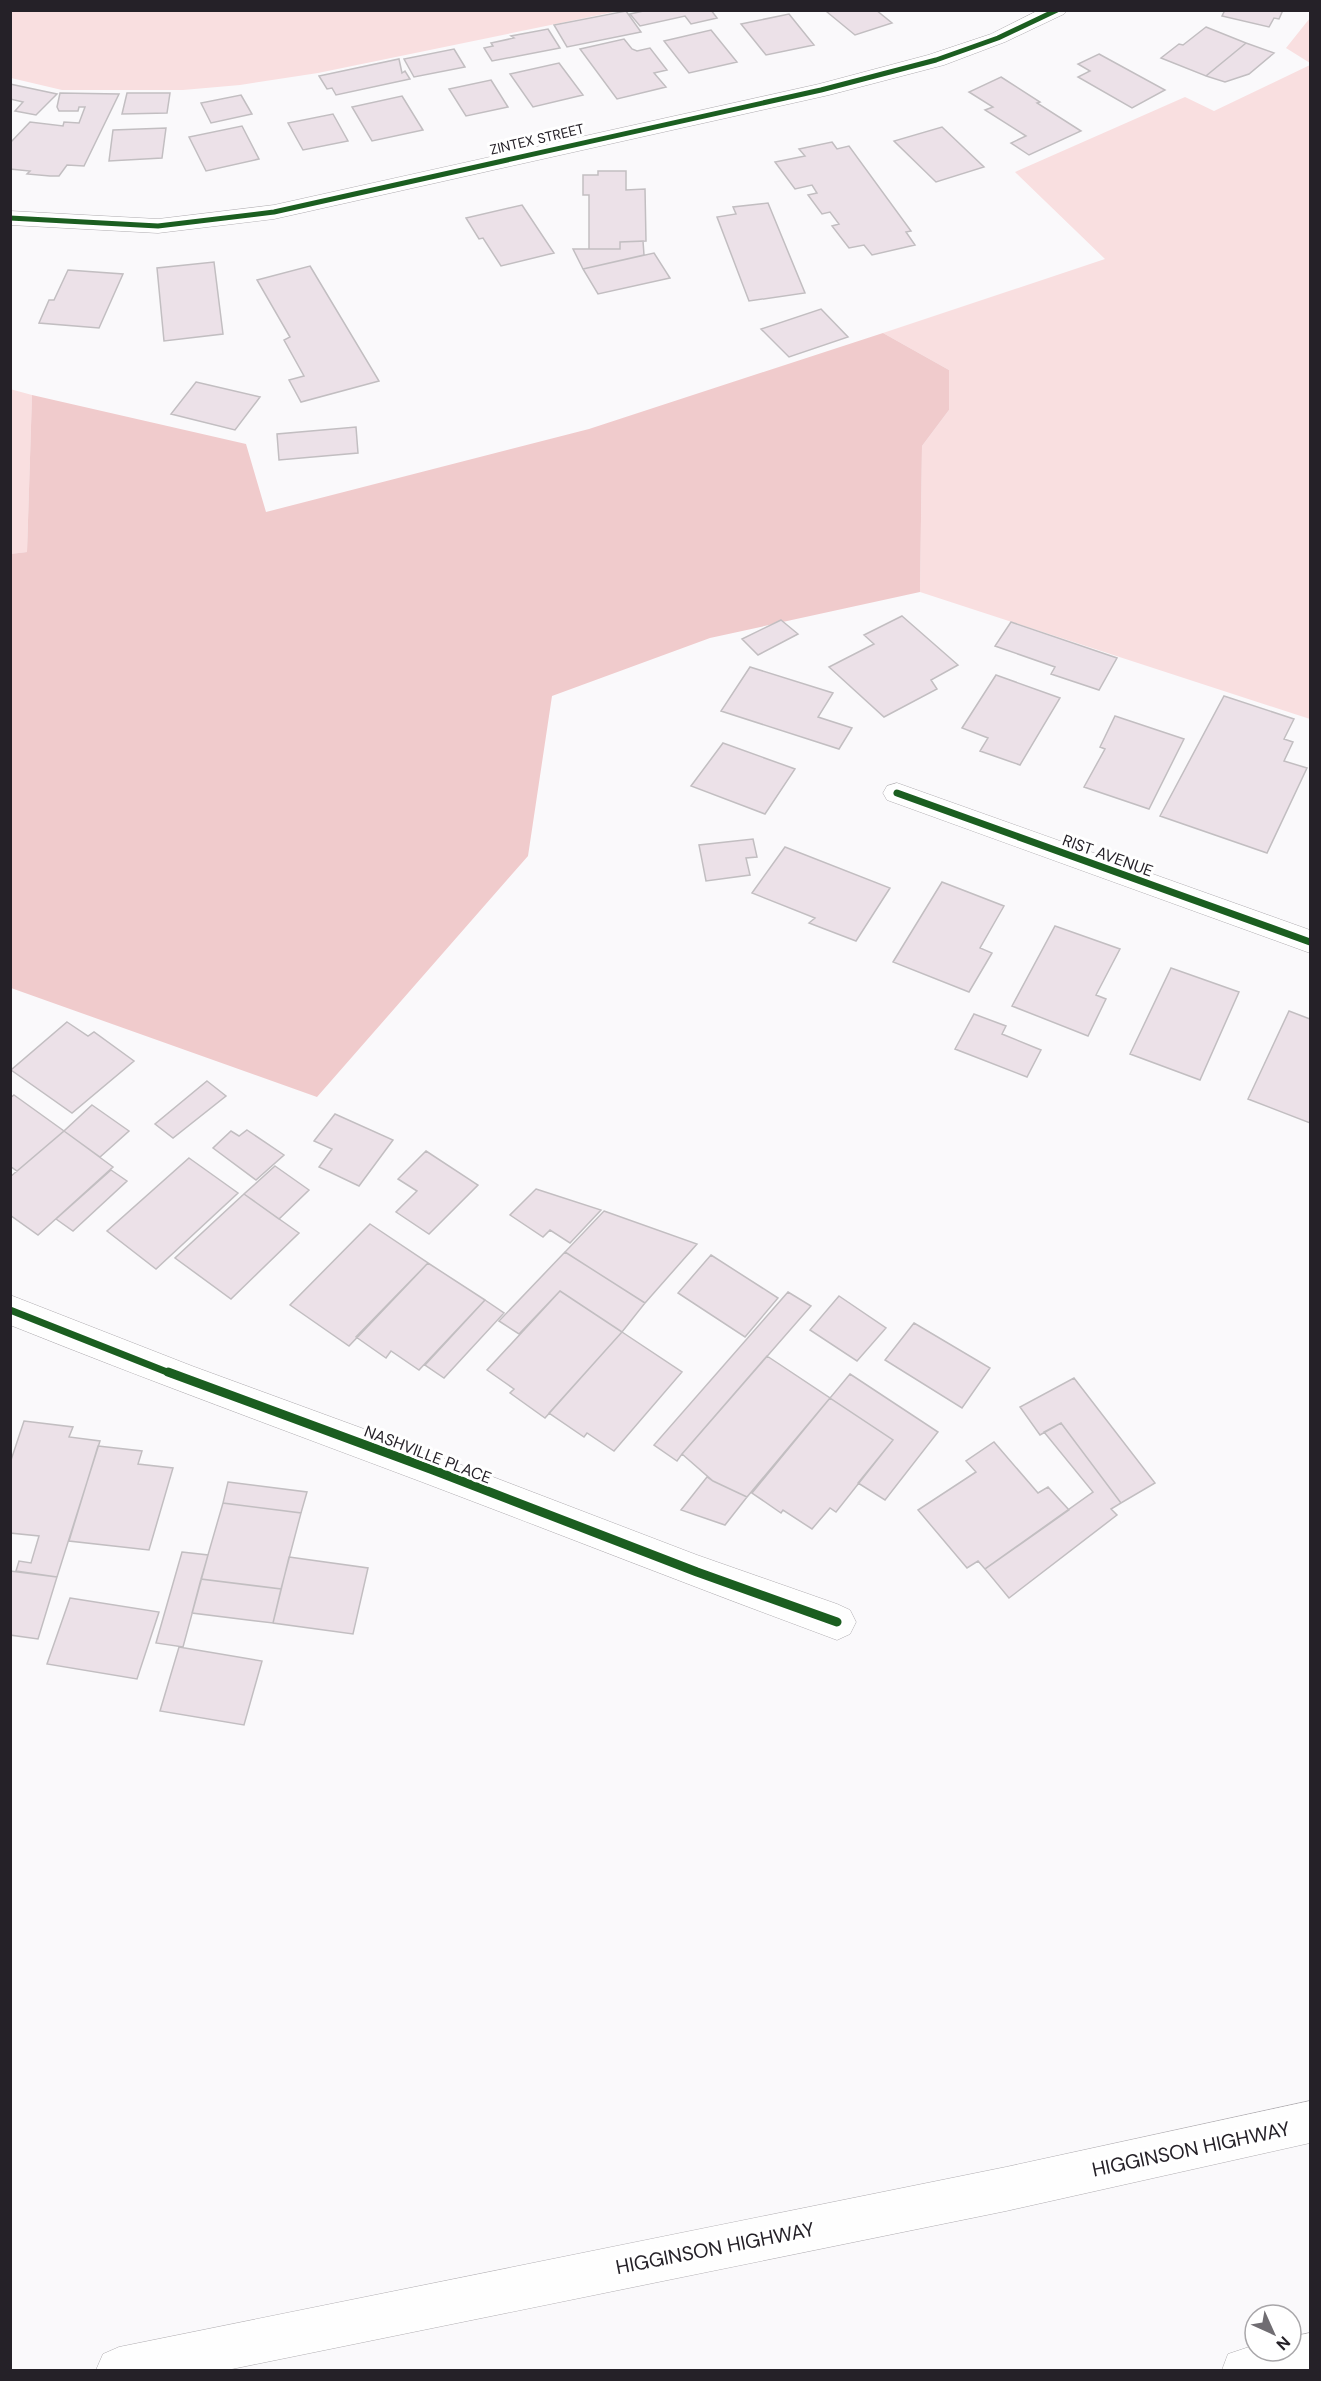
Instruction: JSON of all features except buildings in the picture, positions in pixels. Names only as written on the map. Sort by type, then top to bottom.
[{"type":"main road","name":"ZINTEX STREET","points":[[10,218],[158,226],[274,212],[832,88],[967,50],[1030,24],[1057,10]]},
{"type":"main road","name":"RIST AVENUE","points":[[897,793],[1311,942]]},
{"type":"main road","name":"NASHVILLE PLACE","points":[[10,1310],[180,1377],[433,1470],[697,1572],[837,1622]]},
{"type":"main road","name":"HIGGINSON HIGHWAY","points":[[119,2370],[1006,2189],[1311,2122]]},
{"type":"main road","points":[[1244,2370],[1311,2355]]},
{"type":"shaded area","points":[[11,10],[619,11],[318,73],[240,85],[183,90],[62,90],[11,78]]},
{"type":"shaded area","points":[[1310,18],[1310,63],[1286,48]]},
{"type":"shaded area","points":[[1310,65],[1310,719],[920,592],[922,446],[949,410],[949,370],[883,333],[1105,259],[1015,172],[1185,97],[1214,111]]},
{"type":"shaded area","points":[[883,333],[949,370],[949,410],[922,446],[920,592],[710,638],[552,696],[528,856],[317,1097],[11,988],[10,554],[27,552],[32,395],[246,444],[266,512],[589,429]]},
{"type":"shaded area","points":[[10,389],[32,395],[27,552],[11,554]]},
{"type":"cycle path","points":[[10,218],[158,226],[274,212],[821,90],[936,60],[998,38],[1057,10]]},
{"type":"cycle path","points":[[897,793],[1310,942]]},
{"type":"cycle path","points":[[10,1310],[180,1377],[433,1470],[697,1572],[837,1622]]}]
